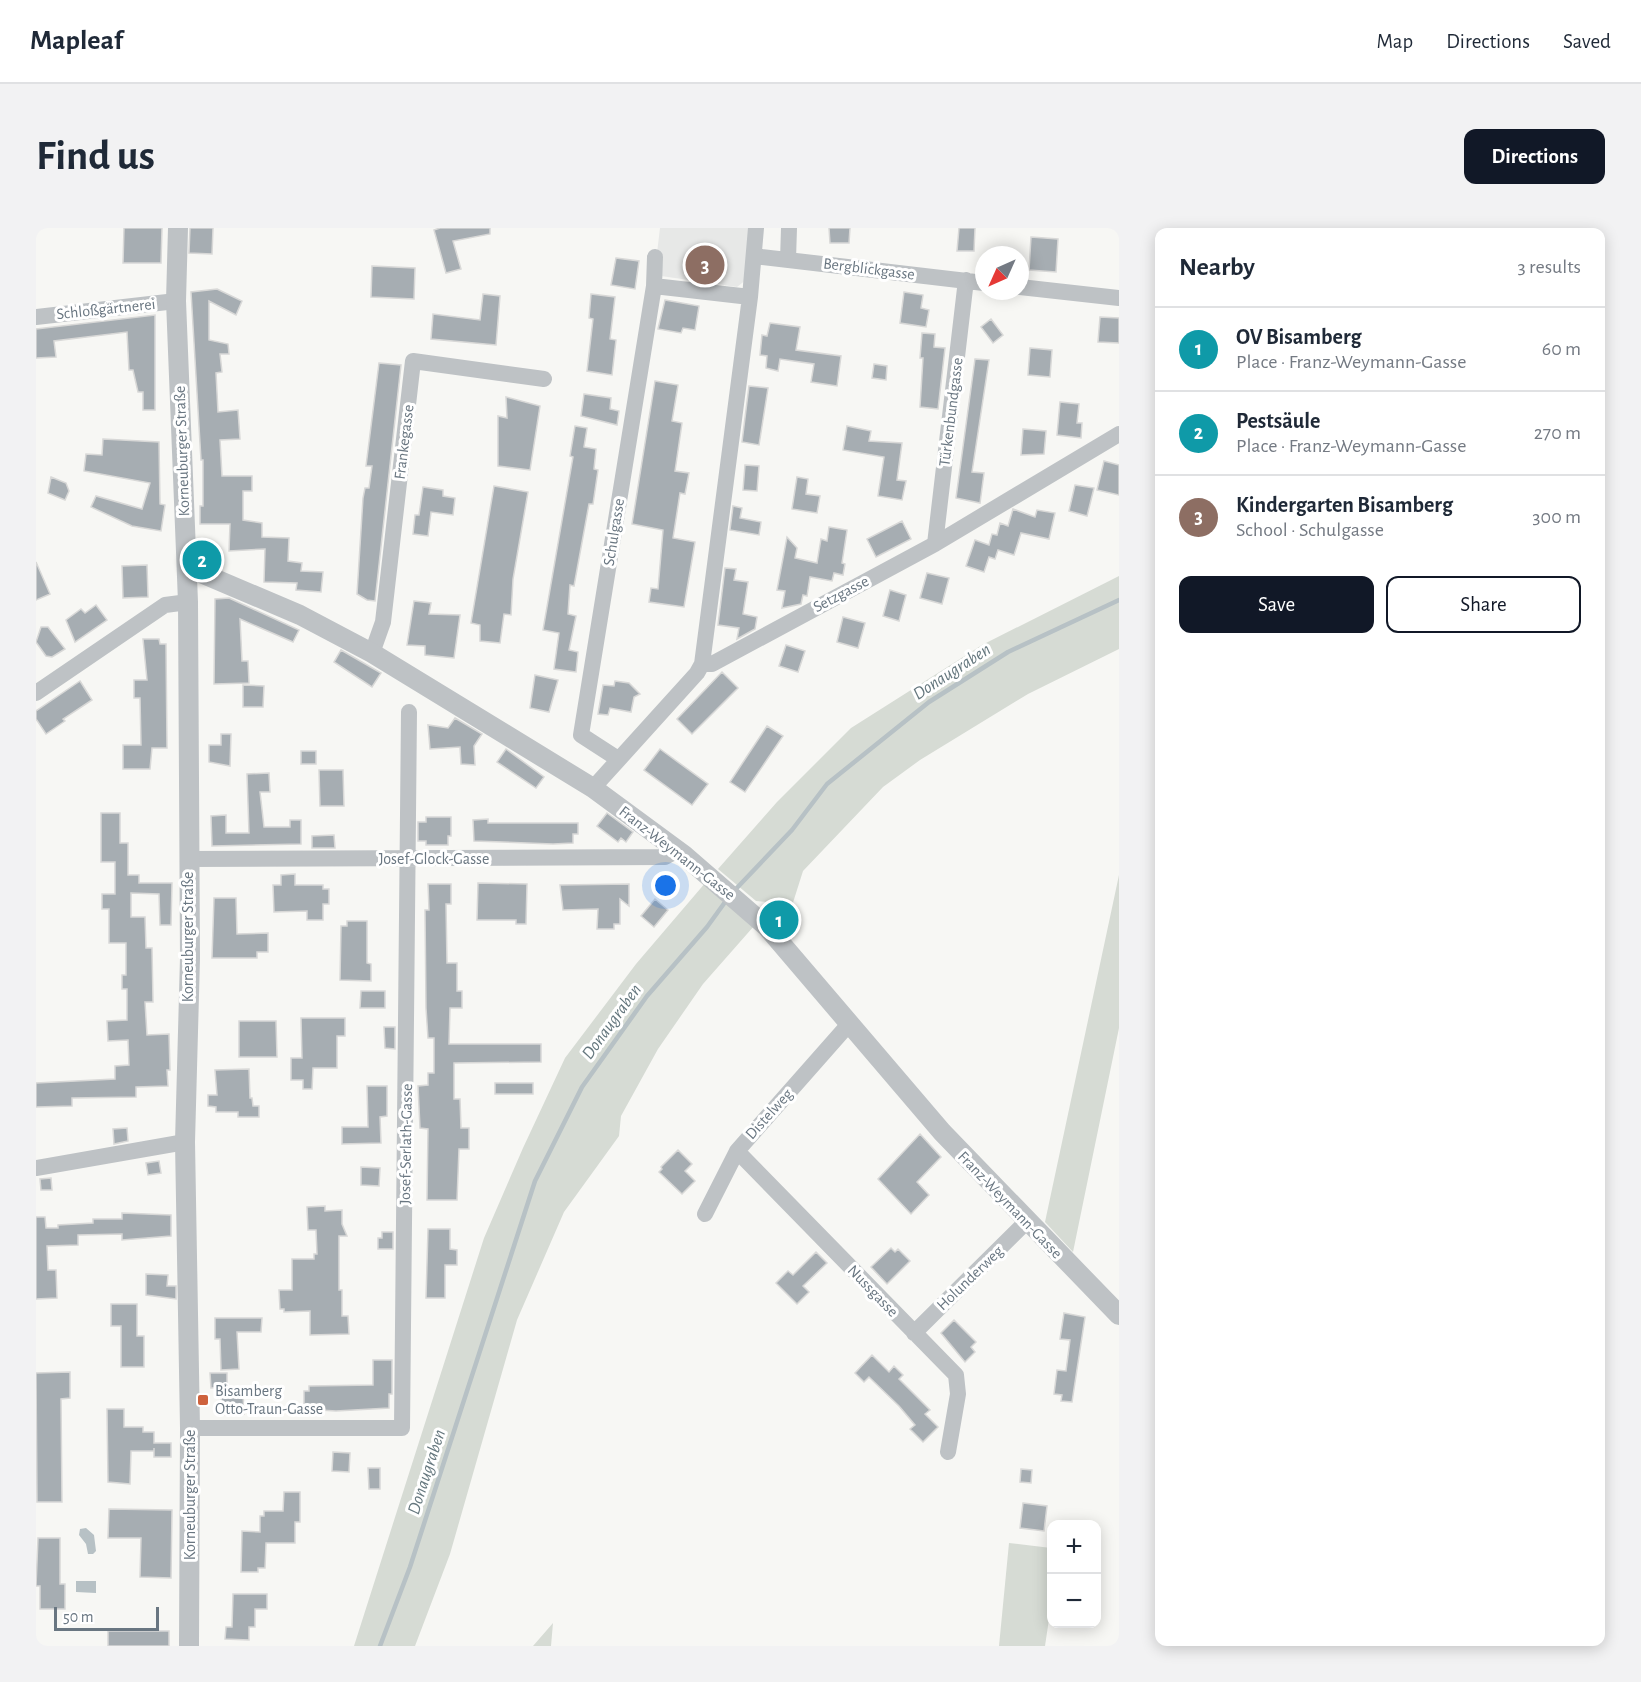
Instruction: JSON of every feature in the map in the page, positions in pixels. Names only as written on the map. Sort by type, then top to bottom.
[{"type":"street","name":"Korneuburger Straße","points":[[178,228],[176,301],[188,602],[189,958],[185,1142],[190,1428],[189,1646]]},
{"type":"street","points":[[593,788],[697,674],[702,664],[750,297],[756,228]]},
{"type":"street","points":[[788,260],[789,228]]},
{"type":"street","name":"Bergblickgasse","points":[[754,256],[975,282]]},
{"type":"street","name":"Schulgasse","points":[[618,759],[581,735],[654,286],[655,258]]},
{"type":"street","name":"Türkenbundgasse","points":[[935,544],[966,280]]},
{"type":"street","points":[[654,286],[750,297]]},
{"type":"street","points":[[1029,288],[1119,298]]},
{"type":"street","name":"Schloßgärtnerei","points":[[36,317],[176,301]]},
{"type":"street","name":"Frankegasse","points":[[372,653],[382,622],[413,361],[544,379]]},
{"type":"street","name":"Setzgasse","points":[[702,664],[712,664],[935,544],[1119,435]]},
{"type":"street","name":"Franz-Weymann-Gasse","points":[[187,567],[300,615],[372,653],[593,788],[678,850],[767,927],[942,1132],[1026,1222],[1119,1315]]},
{"type":"street","points":[[38,686],[165,605],[188,602]]},
{"type":"street","name":"Josef-Serlath-Gasse","points":[[190,1428],[402,1428],[409,712]]},
{"type":"street","name":"Josef-Glock-Gasse","points":[[189,859],[665,857],[678,850]]},
{"type":"street","name":"Distelweg","points":[[705,1214],[737,1151],[849,1024]]},
{"type":"street","points":[[36,1168],[185,1142]]},
{"type":"street","name":"Nussgasse","points":[[737,1151],[956,1375],[958,1394],[948,1452]]},
{"type":"street","name":"Holunderweg","points":[[914,1333],[1026,1222]]},
{"type":"shaded area","points":[[660,228],[752,228],[747,279],[737,287],[661,276],[663,255],[657,253]]},
{"type":"shaded area","points":[[1119,576],[1119,649],[1028,694],[920,760],[883,787],[803,871],[790,912],[778,903],[756,901],[718,869],[777,802],[851,728],[982,645]]},
{"type":"shaded area","points":[[1119,875],[1119,1028],[1073,1252],[1045,1222]]},
{"type":"shaded area","points":[[706,882],[754,926],[703,984],[658,1049],[621,1116],[619,1136],[564,1212],[517,1320],[450,1554],[415,1646],[354,1646],[484,1238],[523,1148],[565,1058],[636,964]]},
{"type":"shaded area","points":[[86,1528],[94,1535],[96,1551],[93,1554],[88,1554],[86,1544],[79,1535],[80,1529]]},
{"type":"shaded area","points":[[1009,1543],[1047,1548],[1048,1628],[1045,1646],[999,1646]]},
{"type":"shaded area","points":[[76,1581],[96,1581],[96,1593],[76,1592]]},
{"type":"shaded area","points":[[553,1623],[551,1646],[533,1646]]},
{"type":"building","points":[[124,228],[162,228],[161,263],[123,263]]},
{"type":"building","points":[[190,228],[213,228],[212,254],[189,253]]},
{"type":"building","points":[[490,228],[490,234],[453,241],[461,269],[446,273],[434,230]]},
{"type":"building","points":[[829,228],[850,228],[849,243],[830,243]]},
{"type":"building","points":[[959,228],[975,228],[974,251],[957,251]]},
{"type":"building","points":[[1031,237],[1058,239],[1056,272],[1029,270]]},
{"type":"building","points":[[616,258],[639,261],[635,289],[611,285]]},
{"type":"building","points":[[372,266],[415,268],[414,299],[371,297]]},
{"type":"building","points":[[217,289],[242,301],[236,315],[209,301],[209,340],[228,344],[229,354],[220,354],[222,372],[216,373],[218,412],[238,410],[240,439],[220,440],[222,476],[252,476],[252,491],[243,491],[243,520],[262,523],[262,537],[289,538],[288,561],[302,563],[301,571],[323,572],[321,592],[296,590],[297,583],[264,582],[265,549],[229,551],[230,524],[200,524],[200,506],[203,506],[203,460],[201,460],[191,292]]},
{"type":"building","points":[[904,292],[923,295],[921,308],[929,310],[926,327],[900,323]]},
{"type":"building","points":[[483,294],[500,296],[496,345],[431,339],[433,314],[480,320]]},
{"type":"building","points":[[591,294],[615,297],[610,339],[616,340],[612,375],[587,371],[593,319],[589,318]]},
{"type":"building","points":[[665,300],[699,306],[695,330],[683,328],[681,333],[658,329]]},
{"type":"building","points":[[155,315],[155,410],[143,410],[143,392],[138,392],[133,370],[129,370],[127,332],[54,341],[56,357],[36,358],[36,329]]},
{"type":"building","points":[[1100,317],[1119,318],[1119,343],[1098,342]]},
{"type":"building","points":[[991,319],[1003,335],[993,343],[981,327]]},
{"type":"building","points":[[770,323],[800,327],[796,350],[841,356],[837,386],[811,382],[814,364],[780,359],[778,371],[766,368],[767,356],[760,355],[762,335],[767,336]]},
{"type":"building","points":[[922,333],[935,334],[934,347],[945,348],[938,409],[920,407]]},
{"type":"building","points":[[1030,348],[1052,350],[1050,377],[1028,375]]},
{"type":"building","points":[[975,359],[989,360],[972,472],[984,473],[980,503],[956,498]]},
{"type":"building","points":[[379,363],[401,365],[375,601],[367,600],[357,594],[363,498],[365,488],[369,488],[372,466],[366,466]]},
{"type":"building","points":[[874,364],[887,366],[886,380],[872,378]]},
{"type":"building","points":[[655,381],[678,385],[672,421],[682,423],[675,471],[689,473],[685,494],[680,493],[673,538],[695,542],[684,607],[649,602],[651,588],[658,589],[663,530],[632,524]]},
{"type":"building","points":[[749,386],[768,388],[759,445],[742,442]]},
{"type":"building","points":[[584,394],[611,398],[610,409],[619,411],[617,425],[581,416]]},
{"type":"building","points":[[506,397],[540,406],[530,470],[498,466],[498,416],[507,418]]},
{"type":"building","points":[[1060,402],[1079,404],[1077,423],[1082,423],[1081,438],[1057,435]]},
{"type":"building","points":[[575,426],[587,428],[584,447],[596,449],[594,469],[598,470],[593,504],[589,504],[574,586],[570,585],[568,614],[576,616],[569,650],[578,652],[576,672],[554,669],[559,633],[543,630],[573,457],[570,456]]},
{"type":"building","points":[[847,426],[871,431],[869,441],[902,443],[897,480],[906,481],[902,500],[878,496],[884,457],[843,450]]},
{"type":"building","points":[[1023,429],[1046,431],[1044,454],[1021,455]]},
{"type":"building","points":[[103,439],[159,442],[160,504],[165,505],[161,531],[132,526],[91,507],[96,496],[142,509],[150,483],[84,471],[86,454],[102,455]]},
{"type":"building","points":[[1104,461],[1119,465],[1119,495],[1097,490]]},
{"type":"building","points":[[745,465],[759,466],[757,491],[743,490]]},
{"type":"building","points":[[51,477],[66,483],[69,491],[65,500],[48,493]]},
{"type":"building","points":[[797,477],[808,479],[806,494],[820,496],[817,513],[792,509]]},
{"type":"building","points":[[1075,485],[1094,488],[1087,516],[1069,511]]},
{"type":"building","points":[[494,486],[528,492],[513,579],[511,615],[504,614],[500,643],[480,641],[480,625],[471,623]]},
{"type":"building","points":[[423,487],[443,490],[443,496],[455,498],[453,515],[431,512],[428,536],[413,534],[415,515],[419,515]]},
{"type":"building","points":[[733,506],[742,508],[740,518],[761,522],[759,535],[730,530]]},
{"type":"building","points":[[1013,509],[1035,517],[1037,510],[1055,513],[1049,539],[1021,533],[1014,555],[998,550],[995,559],[989,557],[984,572],[966,566],[975,540],[989,545],[992,534],[997,535],[1000,523],[1008,526]]},
{"type":"building","points":[[902,521],[911,539],[876,557],[867,539]]},
{"type":"building","points":[[829,527],[847,530],[842,563],[845,564],[843,575],[834,573],[832,581],[810,577],[807,596],[803,595],[801,604],[782,608],[785,591],[777,590],[787,537],[797,548],[795,558],[817,563],[821,539],[827,541]]},
{"type":"building","points":[[36,562],[50,594],[36,600]]},
{"type":"building","points":[[147,565],[148,597],[123,598],[122,566]]},
{"type":"building","points":[[725,568],[736,569],[734,580],[748,582],[743,614],[757,617],[755,629],[737,639],[739,628],[718,625]]},
{"type":"building","points":[[927,573],[949,578],[942,604],[920,598]]},
{"type":"building","points":[[890,590],[906,595],[899,621],[883,616]]},
{"type":"building","points":[[229,598],[299,630],[293,642],[240,619],[242,661],[248,661],[249,683],[214,684],[215,599]]},
{"type":"building","points":[[414,601],[431,603],[429,614],[460,615],[454,658],[425,655],[425,646],[407,645]]},
{"type":"building","points":[[96,605],[107,620],[75,642],[66,620],[81,609],[85,613]]},
{"type":"building","points":[[843,617],[865,623],[858,648],[837,642]]},
{"type":"building","points":[[41,627],[48,627],[65,649],[52,657],[46,656],[36,642]]},
{"type":"building","points":[[143,639],[159,639],[160,644],[166,644],[167,748],[152,748],[150,769],[123,769],[123,745],[141,745],[140,698],[134,698],[134,680],[147,680]]},
{"type":"building","points":[[786,645],[805,651],[798,672],[779,666]]},
{"type":"building","points":[[341,650],[381,673],[372,687],[334,662]]},
{"type":"building","points":[[722,672],[738,688],[692,734],[677,719]]},
{"type":"building","points":[[535,675],[558,680],[549,712],[530,708]]},
{"type":"building","points":[[80,681],[92,700],[63,719],[65,721],[46,734],[36,719],[36,711]]},
{"type":"building","points":[[615,681],[629,683],[640,694],[634,697],[631,712],[610,708],[608,715],[598,714],[603,685],[614,686]]},
{"type":"building","points":[[243,685],[264,686],[263,707],[243,707]]},
{"type":"building","points":[[455,718],[482,734],[474,746],[475,765],[461,764],[460,747],[430,749],[428,725],[448,728]]},
{"type":"building","points":[[767,726],[783,736],[745,792],[730,782]]},
{"type":"building","points":[[221,734],[231,734],[230,766],[209,762],[209,745],[221,745]]},
{"type":"building","points":[[506,749],[544,777],[536,788],[497,762]]},
{"type":"building","points":[[660,749],[708,784],[692,805],[644,770]]},
{"type":"building","points":[[301,751],[316,751],[316,764],[301,764]]},
{"type":"building","points":[[319,770],[343,770],[344,806],[320,806]]},
{"type":"building","points":[[269,773],[270,792],[260,792],[264,827],[290,827],[290,820],[301,820],[301,844],[212,846],[211,816],[226,815],[226,833],[249,833],[247,774]]},
{"type":"building","points":[[101,813],[120,813],[120,843],[128,843],[128,875],[139,875],[139,883],[172,883],[171,925],[160,925],[159,894],[131,893],[131,917],[145,917],[146,948],[152,948],[153,1002],[145,1002],[147,1035],[169,1034],[168,1086],[136,1087],[136,1097],[72,1098],[72,1106],[36,1107],[36,1083],[115,1079],[115,1066],[129,1065],[128,1040],[108,1041],[107,1021],[127,1020],[127,989],[122,989],[122,975],[126,975],[126,943],[109,943],[109,909],[102,909],[102,894],[115,894],[115,862],[101,862]]},
{"type":"building","points":[[607,813],[633,832],[626,842],[621,838],[618,842],[597,826]]},
{"type":"building","points":[[426,817],[451,817],[451,836],[448,836],[448,845],[426,845],[426,841],[418,841],[418,822],[426,822]]},
{"type":"building","points":[[488,819],[488,823],[578,823],[578,834],[573,834],[573,843],[474,841],[473,820]]},
{"type":"building","points":[[334,835],[335,848],[312,848],[312,836]]},
{"type":"building","points":[[295,874],[295,885],[323,885],[323,889],[329,889],[329,904],[323,904],[323,920],[307,920],[307,911],[274,912],[273,885],[281,885],[281,875]]},
{"type":"building","points":[[478,883],[527,884],[526,924],[516,924],[516,920],[477,920]]},
{"type":"building","points":[[428,884],[451,884],[451,904],[446,904],[447,963],[457,963],[457,991],[462,991],[462,1008],[450,1008],[449,1044],[541,1044],[541,1062],[454,1063],[454,1099],[460,1099],[461,1128],[469,1128],[469,1149],[459,1149],[457,1200],[427,1200],[428,1129],[420,1128],[418,1086],[428,1085],[428,1073],[434,1073],[434,1038],[428,1038],[426,1008],[425,910],[429,910]]},
{"type":"building","points":[[629,884],[629,906],[620,899],[620,924],[614,924],[614,929],[597,929],[598,909],[563,910],[560,885]]},
{"type":"building","points":[[214,898],[236,898],[237,934],[268,933],[268,952],[257,952],[257,958],[212,958]]},
{"type":"building","points":[[655,899],[668,910],[654,927],[641,916]]},
{"type":"building","points":[[347,921],[367,921],[367,963],[371,964],[371,981],[340,980],[341,926],[347,926]]},
{"type":"building","points":[[361,991],[385,991],[385,1008],[360,1008]]},
{"type":"building","points":[[301,1018],[345,1018],[345,1036],[337,1036],[337,1068],[313,1068],[312,1089],[303,1089],[303,1080],[291,1080],[291,1058],[302,1058]]},
{"type":"building","points":[[239,1021],[276,1021],[277,1057],[239,1057]]},
{"type":"building","points":[[384,1027],[395,1027],[395,1049],[385,1048]]},
{"type":"building","points":[[249,1069],[250,1098],[252,1098],[253,1106],[259,1106],[259,1117],[238,1117],[238,1112],[216,1112],[216,1107],[208,1106],[208,1095],[217,1095],[215,1070]]},
{"type":"building","points":[[495,1083],[533,1083],[533,1094],[495,1094]]},
{"type":"building","points":[[367,1086],[387,1086],[387,1116],[380,1117],[381,1143],[342,1144],[342,1127],[368,1127]]},
{"type":"building","points":[[127,1128],[128,1141],[114,1144],[113,1129]]},
{"type":"building","points":[[920,1134],[941,1157],[917,1182],[929,1195],[911,1214],[878,1179]]},
{"type":"building","points":[[678,1150],[692,1164],[685,1171],[695,1181],[682,1194],[659,1172]]},
{"type":"building","points":[[159,1161],[161,1173],[148,1175],[146,1163]]},
{"type":"building","points":[[361,1167],[380,1168],[379,1186],[361,1185]]},
{"type":"building","points":[[51,1178],[52,1190],[41,1190],[40,1179]]},
{"type":"building","points":[[325,1206],[325,1211],[342,1210],[342,1224],[347,1236],[339,1236],[339,1290],[342,1290],[342,1316],[348,1316],[349,1334],[310,1335],[310,1311],[284,1312],[284,1309],[280,1309],[279,1290],[292,1290],[292,1259],[314,1259],[314,1254],[317,1254],[316,1230],[308,1230],[307,1207]]},
{"type":"building","points":[[122,1213],[171,1215],[171,1236],[122,1240],[122,1234],[78,1235],[78,1245],[47,1246],[48,1270],[56,1270],[57,1298],[36,1299],[36,1217],[45,1217],[46,1228],[58,1228],[58,1225],[93,1223],[93,1219],[122,1219]]},
{"type":"building","points":[[428,1229],[450,1229],[450,1249],[457,1250],[457,1265],[445,1265],[445,1298],[426,1298]]},
{"type":"building","points":[[382,1232],[393,1232],[393,1249],[378,1249],[378,1238],[382,1238]]},
{"type":"building","points":[[891,1248],[895,1252],[898,1249],[910,1261],[887,1284],[871,1267]]},
{"type":"building","points":[[816,1252],[827,1263],[803,1286],[809,1292],[797,1304],[776,1283],[788,1271],[793,1275]]},
{"type":"building","points":[[146,1274],[168,1275],[167,1286],[176,1286],[176,1299],[146,1295]]},
{"type":"building","points":[[111,1304],[137,1304],[137,1336],[144,1336],[144,1367],[121,1367],[121,1326],[111,1326]]},
{"type":"building","points":[[1064,1313],[1085,1317],[1072,1402],[1061,1401],[1062,1395],[1054,1394],[1057,1370],[1066,1371],[1070,1340],[1060,1339]]},
{"type":"building","points":[[215,1318],[262,1318],[261,1332],[237,1332],[239,1369],[221,1370],[220,1339],[215,1339]]},
{"type":"building","points":[[954,1320],[976,1342],[971,1347],[975,1352],[965,1362],[941,1333]]},
{"type":"building","points":[[872,1355],[889,1372],[894,1366],[903,1375],[899,1379],[930,1410],[925,1414],[938,1427],[923,1442],[910,1429],[915,1425],[899,1406],[869,1377],[864,1382],[855,1373]]},
{"type":"building","points":[[373,1360],[392,1360],[392,1394],[389,1394],[389,1408],[336,1411],[304,1409],[304,1391],[309,1391],[309,1386],[373,1385]]},
{"type":"building","points":[[70,1372],[70,1398],[61,1399],[62,1502],[37,1502],[36,1373]]},
{"type":"building","points":[[210,1373],[227,1373],[227,1387],[211,1388]]},
{"type":"building","points":[[243,1393],[244,1414],[222,1415],[221,1394]]},
{"type":"building","points":[[107,1409],[124,1409],[124,1427],[143,1427],[143,1432],[154,1432],[154,1443],[171,1443],[171,1457],[154,1457],[154,1451],[131,1451],[130,1484],[108,1482]]},
{"type":"building","points":[[333,1452],[350,1453],[349,1472],[332,1471]]},
{"type":"building","points":[[368,1468],[380,1468],[380,1489],[369,1489]]},
{"type":"building","points":[[1021,1469],[1032,1470],[1031,1483],[1020,1482]]},
{"type":"building","points":[[284,1492],[300,1492],[300,1522],[295,1522],[295,1543],[266,1543],[265,1568],[258,1568],[258,1572],[241,1572],[242,1531],[260,1532],[260,1516],[264,1516],[264,1511],[283,1511]]},
{"type":"building","points":[[1023,1503],[1047,1506],[1044,1531],[1020,1528]]},
{"type":"building","points":[[109,1509],[172,1510],[171,1578],[140,1577],[141,1538],[108,1538]]},
{"type":"building","points":[[38,1538],[60,1538],[60,1584],[65,1584],[65,1609],[40,1609],[40,1586],[36,1586]]},
{"type":"building","points":[[233,1594],[267,1594],[267,1609],[255,1609],[255,1627],[249,1627],[249,1640],[225,1639],[226,1627],[232,1627]]},
{"type":"building","points":[[108,1631],[169,1631],[169,1646],[108,1646]]},
{"type":"waterway","name":"Donaugraben","points":[[733,892],[792,830],[827,784],[929,702],[1008,652],[1119,600]]},
{"type":"waterway","name":"Donaugraben","points":[[380,1646],[410,1567],[535,1181],[582,1087],[647,996],[707,927],[728,898]]},
{"type":"place","name":"Kindergarten Bisamberg","points":[[705,265]]},
{"type":"place","name":"Pestsäule","points":[[202,560]]},
{"type":"place","name":"OV Bisamberg","points":[[779,920]]},
{"type":"place","name":"Bisamberg Otto-Traun-Gasse","points":[[203,1400]]}]
